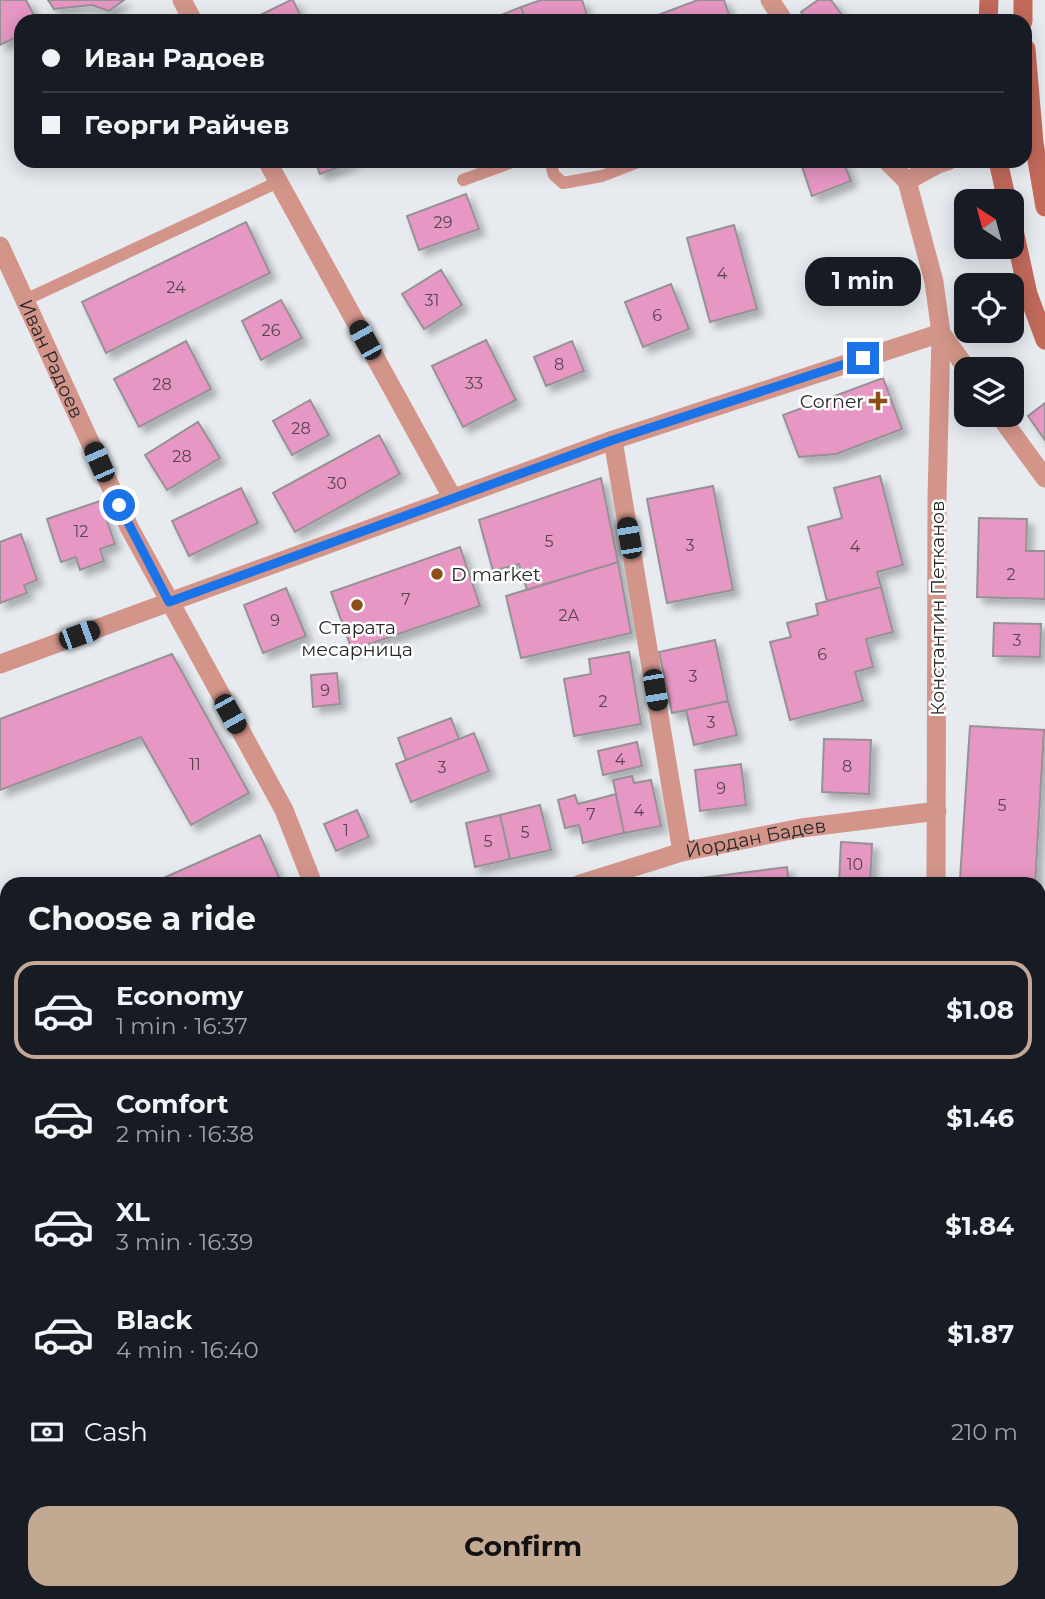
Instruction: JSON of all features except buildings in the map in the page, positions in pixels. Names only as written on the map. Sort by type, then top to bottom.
[{"type":"main road","points":[[1032,152],[1045,206]]},
{"type":"main road","points":[[1000,168],[1004,189]]},
{"type":"main road","points":[[1020,259],[1028,294],[1045,340]]},
{"type":"street","points":[[271,168],[453,497]]},
{"type":"street","points":[[894,168],[907,181],[931,168]]},
{"type":"street","name":"Константин Петканов","points":[[907,181],[934,282],[941,333],[937,498],[936,877]]},
{"type":"street","name":"Иван Радоев","points":[[0,246],[129,527],[284,810],[310,877]]},
{"type":"street","points":[[0,664],[613,440],[941,333],[958,357]]},
{"type":"street","points":[[1008,427],[1045,478]]},
{"type":"street","points":[[613,440],[682,852]]},
{"type":"street","name":"Йордан Бадев","points":[[602,877],[682,852],[801,828],[937,811]]},
{"type":"lane","points":[[463,180],[496,168]]},
{"type":"lane","points":[[552,168],[554,175],[563,183],[602,176],[623,168]]},
{"type":"lane","points":[[25,300],[278,182]]},
{"type":"place","name":"Corner","points":[[878,401]]},
{"type":"place","name":"D market","points":[[437,574]]},
{"type":"place","name":"Старата месарница","points":[[357,605]]},
{"type":"route","points":[[119,505],[169,602],[613,440],[863,358]]}]
